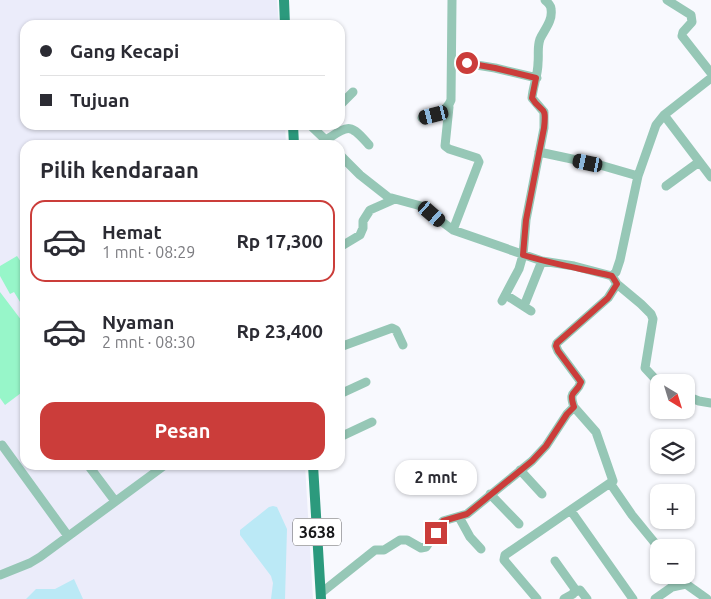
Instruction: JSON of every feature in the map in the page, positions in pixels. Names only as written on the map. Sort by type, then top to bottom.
[{"type":"main road","points":[[284,0],[285,20]]},
{"type":"main road","name":"3638","points":[[313,470],[321,596]]},
{"type":"street","points":[[452,0],[451,100],[445,146],[477,158],[479,162],[453,230]]},
{"type":"street","points":[[542,261],[527,308],[504,298],[520,269],[526,220],[546,116],[532,98],[539,60],[538,46],[548,25],[551,12],[551,6],[545,0]]},
{"type":"street","points":[[667,0],[691,15],[692,22],[682,36],[711,73]]},
{"type":"street","points":[[452,61],[495,68],[536,78]]},
{"type":"street","points":[[537,599],[504,558],[516,546],[571,511],[614,480],[596,432],[574,407],[571,399],[572,395],[581,382],[558,351],[557,343],[608,298],[620,260],[638,176],[656,125],[664,115],[711,78]]},
{"type":"street","points":[[345,100],[353,92]]},
{"type":"street","points":[[422,118],[434,115],[449,106]]},
{"type":"street","points":[[664,115],[711,177]]},
{"type":"street","points":[[345,129],[349,128],[359,134],[368,145]]},
{"type":"street","points":[[318,130],[326,140]]},
{"type":"street","points":[[330,140],[342,130]]},
{"type":"street","points":[[539,152],[600,165],[638,176]]},
{"type":"street","points":[[345,160],[368,182],[388,197],[412,202],[426,208],[453,230],[473,235],[542,261],[574,266],[615,280],[651,314],[653,319],[645,368],[651,374]]},
{"type":"street","points":[[666,186],[699,162]]},
{"type":"street","points":[[345,244],[360,235],[363,222],[370,210],[395,199]]},
{"type":"street","points":[[345,345],[392,328],[396,330],[403,345]]},
{"type":"street","points":[[345,392],[366,382]]},
{"type":"street","points":[[695,400],[711,403]]},
{"type":"street","points":[[321,596],[375,550],[384,550],[400,540],[408,540],[424,548],[429,544],[443,521],[467,514],[546,446],[567,414],[574,407]]},
{"type":"street","points":[[345,435],[372,422]]},
{"type":"street","points":[[2,445],[20,470]]},
{"type":"street","points":[[20,470],[68,536]]},
{"type":"street","points":[[92,470],[115,500]]},
{"type":"street","points":[[0,575],[30,563],[115,500],[151,470]]},
{"type":"street","points":[[520,470],[542,494]]},
{"type":"street","points":[[610,483],[652,539]]},
{"type":"street","points":[[490,494],[518,524]]},
{"type":"street","points":[[571,511],[633,599]]},
{"type":"street","points":[[459,517],[466,532],[480,549]]},
{"type":"street","points":[[555,562],[574,587],[575,592]]},
{"type":"street","points":[[654,599],[672,587],[686,584],[707,599]]},
{"type":"street","points":[[564,599],[579,590],[587,599]]},
{"type":"shaded area","points":[[0,0],[277,0],[279,20],[20,20],[20,130],[285,130],[286,140],[20,140],[20,470],[305,470],[313,599],[0,599]]},
{"type":"green space","points":[[17,256],[20,260],[20,302],[14,292],[10,294],[0,276],[0,266]]},
{"type":"green space","points":[[0,292],[20,318],[20,394],[5,405],[0,398]]},
{"type":"water","points":[[269,507],[277,507],[287,529],[285,599],[271,599],[273,583],[271,576],[240,535],[240,530]]},
{"type":"water","points":[[74,579],[83,599],[26,599],[36,589],[55,589]]},
{"type":"route","points":[[436,533],[443,521],[467,514],[532,461],[546,446],[567,414],[574,407],[571,399],[572,395],[581,382],[558,351],[557,343],[608,298],[617,284],[612,276],[523,255],[526,220],[546,116],[532,98],[536,78],[467,63]]}]
